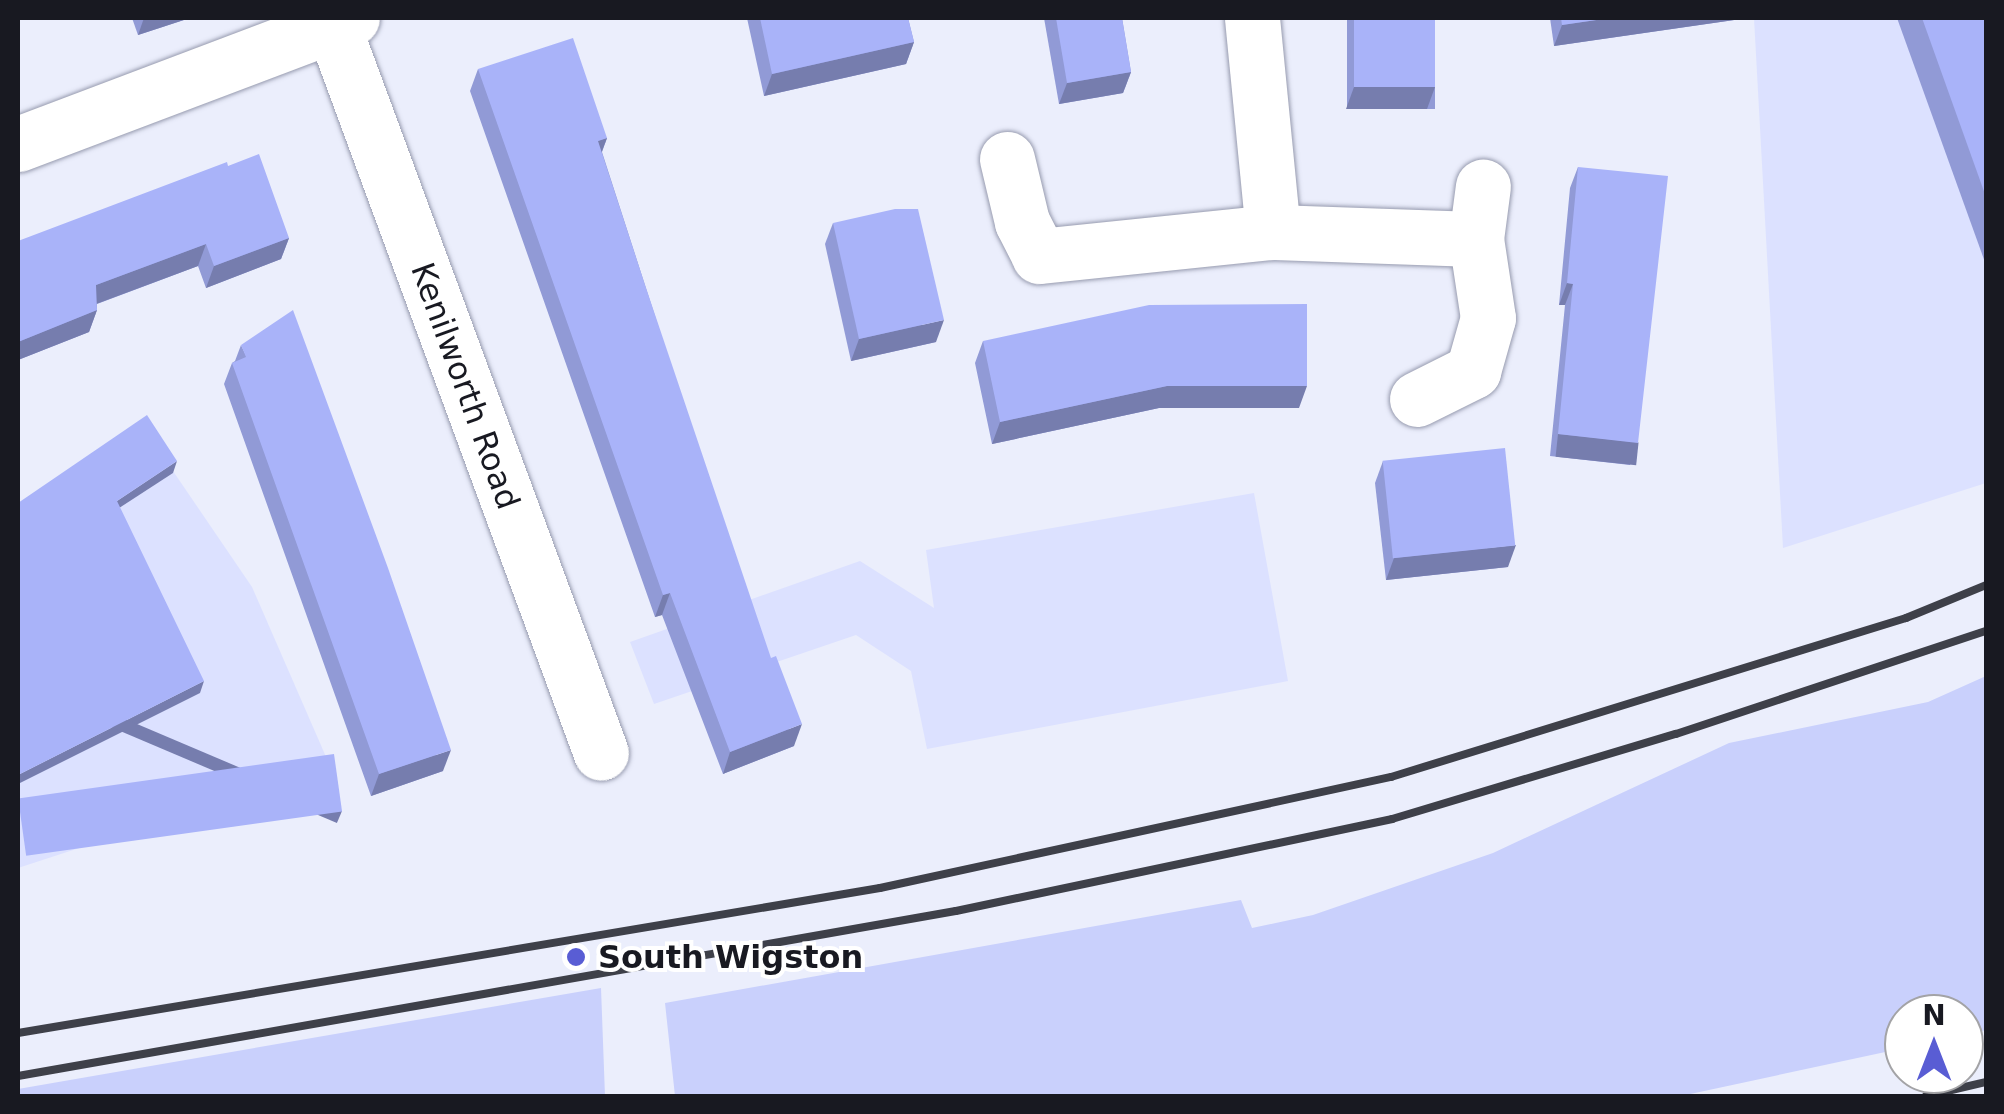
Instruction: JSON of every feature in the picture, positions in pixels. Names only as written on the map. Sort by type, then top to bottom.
[{"type":"street","points":[[1252,18],[1272,232]]},
{"type":"street","points":[[18,144],[338,20]]},
{"type":"street","name":"Kenilworth Road","points":[[338,20],[600,754]]},
{"type":"street","points":[[1008,159],[1022,222],[1040,256],[1480,212],[1488,318],[1473,371],[1417,399]]},
{"type":"shaded area","points":[[1754,18],[1986,18],[1986,483],[1783,548]]},
{"type":"shaded area","points":[[143,427],[252,587],[330,766],[18,868],[18,510]]},
{"type":"shaded area","points":[[1254,493],[1288,681],[927,749],[911,671],[856,635],[654,704],[630,642],[860,561],[934,608],[926,550]]},
{"type":"shaded area","points":[[1986,676],[1986,1030],[1984,994],[1884,994],[1884,1052],[1681,1096],[675,1096],[665,1003],[1241,900],[1252,928],[1313,915],[1493,853],[1729,743],[1928,702]]},
{"type":"shaded area","points":[[601,988],[605,1096],[18,1096],[18,1089]]},
{"type":"building","points":[[760,18],[908,18],[914,42],[772,74]]},
{"type":"building","points":[[1056,18],[1122,18],[1131,72],[1067,83]]},
{"type":"building","points":[[1354,18],[1435,18],[1435,87],[1354,87]]},
{"type":"building","points":[[1561,18],[1610,18],[1562,25]]},
{"type":"building","points":[[1922,18],[1986,18],[1986,197]]},
{"type":"building","points":[[573,38],[607,138],[598,141],[644,282],[771,658],[776,656],[802,724],[730,752],[670,593],[663,595],[478,69]]},
{"type":"building","points":[[259,154],[289,238],[214,266],[206,244],[96,285],[97,310],[18,342],[18,241],[227,162],[228,166]]},
{"type":"building","points":[[1578,167],[1668,176],[1638,443],[1558,434],[1573,284],[1567,283]]},
{"type":"building","points":[[895,209],[918,209],[944,320],[859,339],[833,223]]},
{"type":"building","points":[[1307,304],[1307,386],[1167,386],[1000,422],[983,341],[1149,305]]},
{"type":"building","points":[[293,310],[451,750],[379,774],[232,363],[246,357],[241,345]]},
{"type":"building","points":[[147,415],[177,461],[117,501],[204,681],[18,775],[18,503]]},
{"type":"building","points":[[1505,448],[1515,545],[1393,558],[1383,461]]},
{"type":"building","points":[[334,754],[342,811],[26,856],[18,798]]},
{"type":"railway","points":[[18,1033],[880,888],[1391,777],[1906,618],[1986,585]]},
{"type":"railway","points":[[18,1076],[956,911],[1392,819],[1676,734],[1986,631]]},
{"type":"railway","points":[[1926,1096],[1986,1082]]},
{"type":"place","name":"South Wigston","points":[[576,957]]}]
